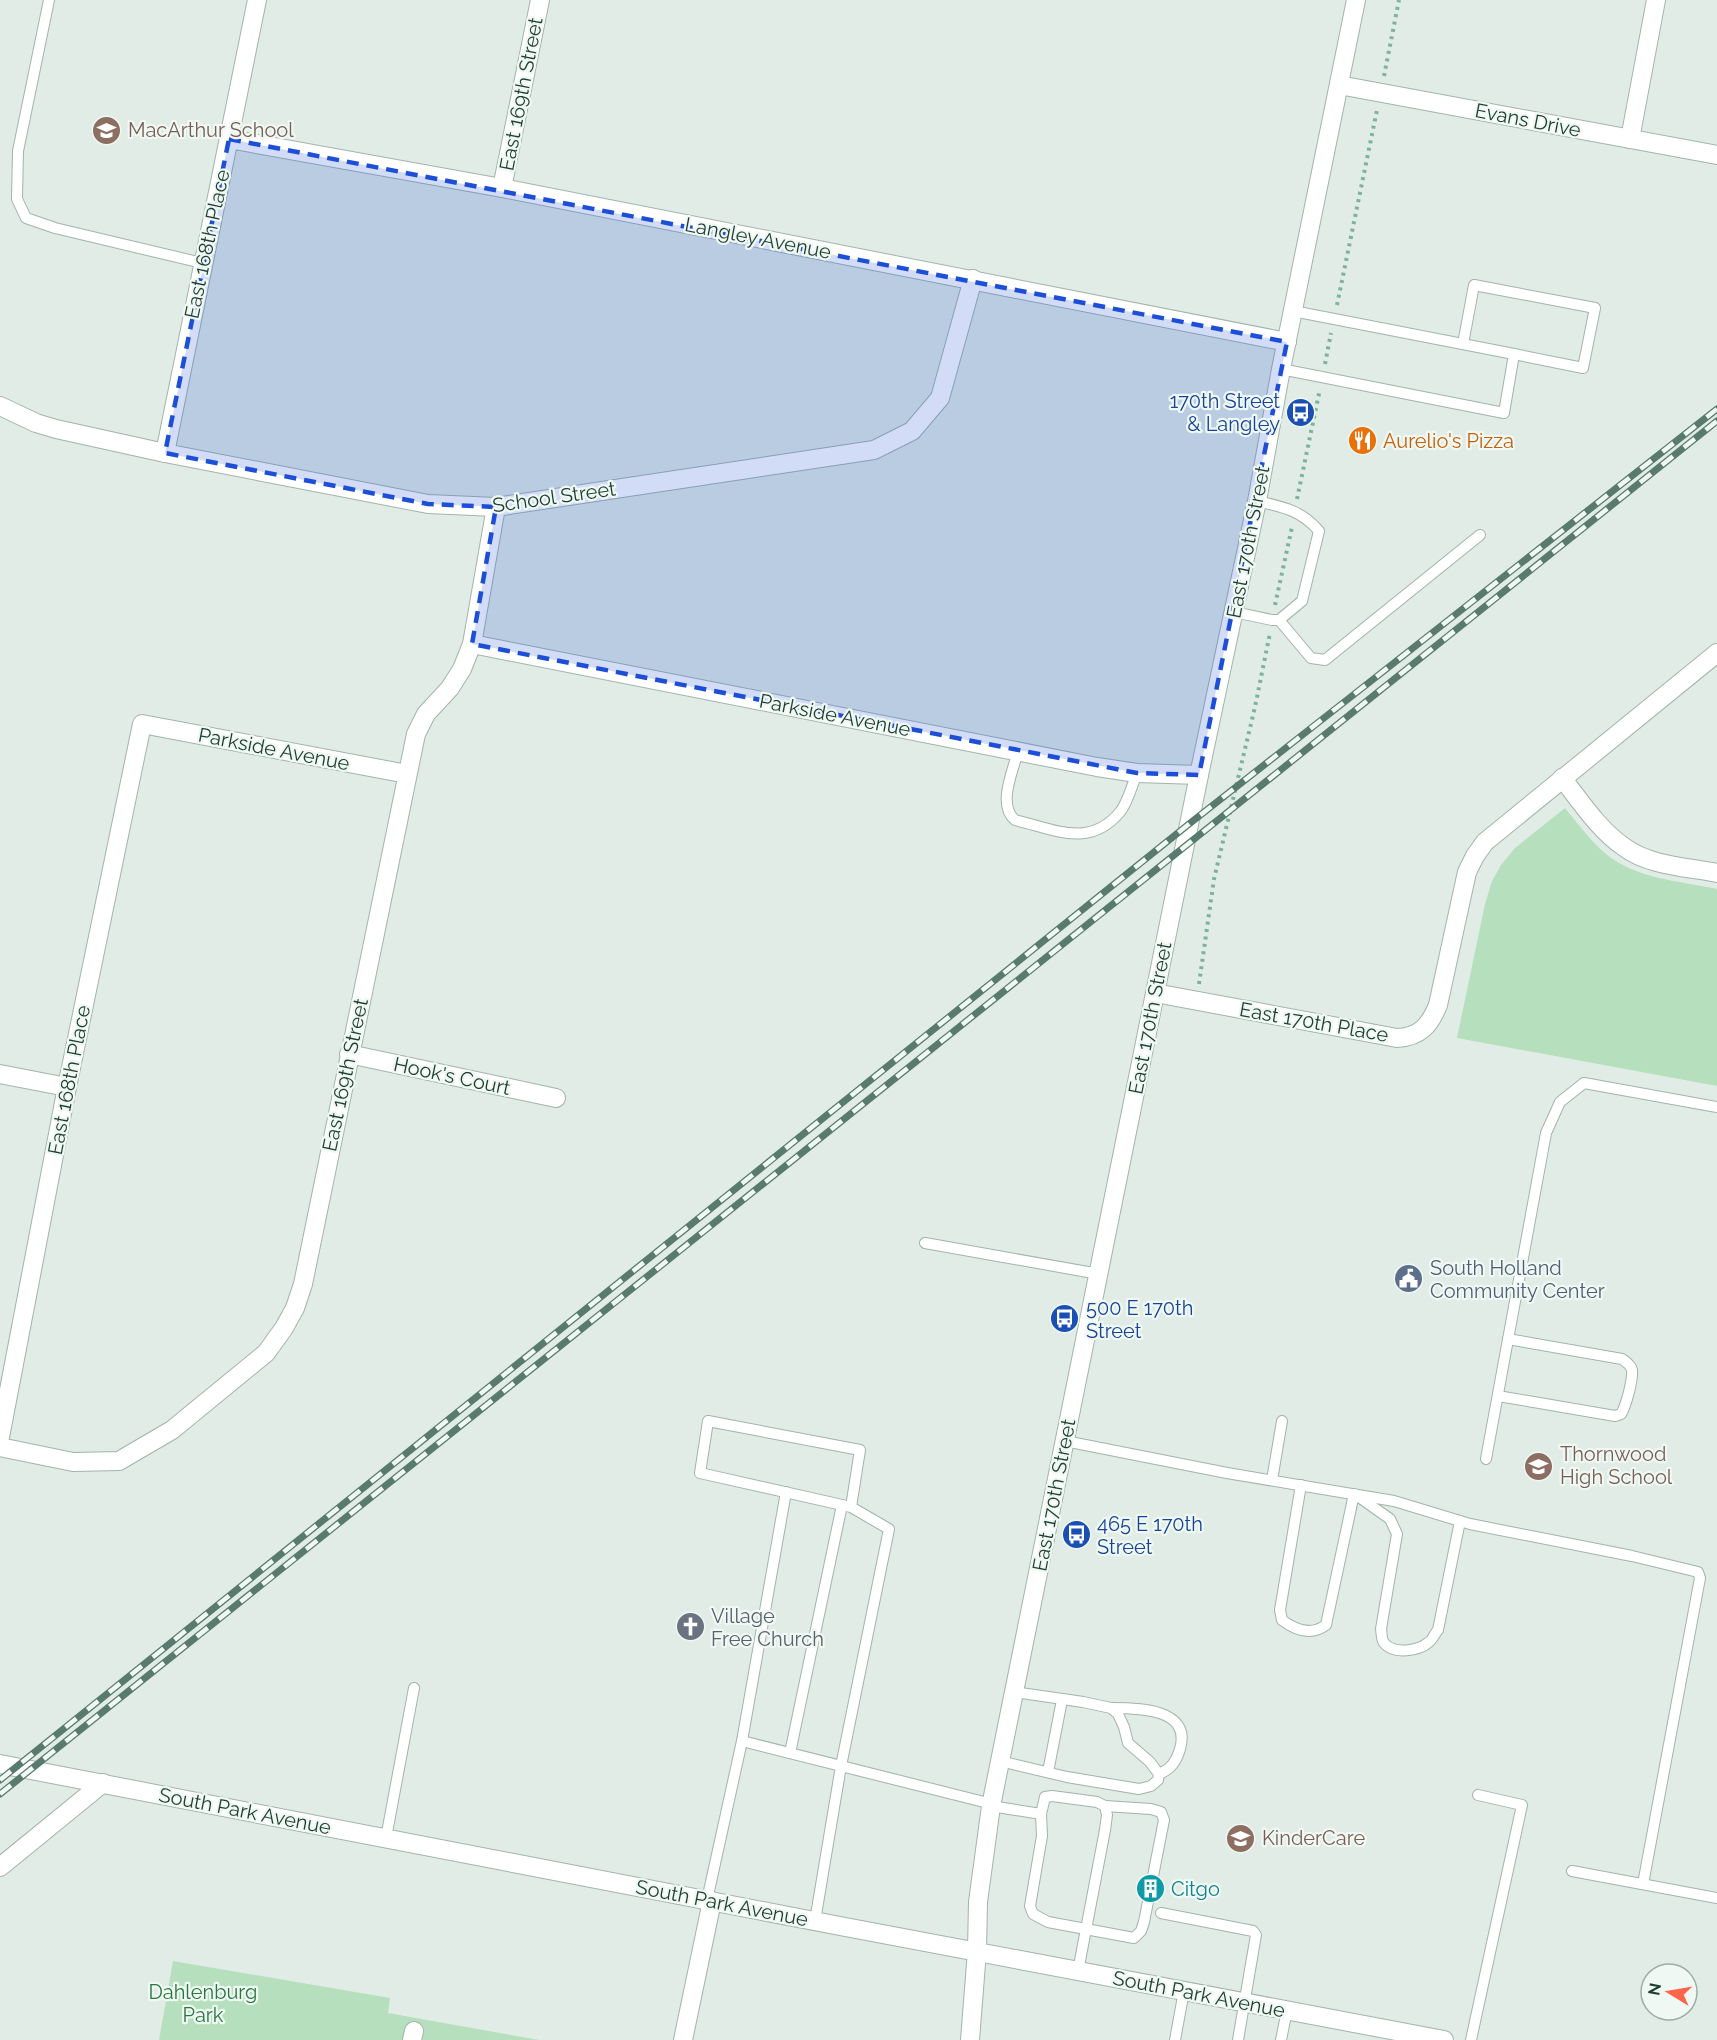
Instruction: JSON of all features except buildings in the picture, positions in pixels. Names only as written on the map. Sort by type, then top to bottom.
[{"type":"street","name":"East 168th Place","points":[[165,453],[257,0]]},
{"type":"street","name":"East 169th Street","points":[[502,188],[540,0]]},
{"type":"street","name":"East 170th Street","points":[[970,2040],[977,1951],[978,1902],[991,1805],[1199,775],[1257,501],[1281,369],[1356,0]]},
{"type":"street","points":[[1630,139],[1656,0]]},
{"type":"street","name":"Evans Drive","points":[[1339,84],[1717,155]]},
{"type":"street","name":"Langley Avenue","points":[[229,139],[502,188],[1287,342]]},
{"type":"street","name":"School Street","points":[[0,406],[36,423],[56,429],[165,453],[428,504],[496,507],[874,450],[912,431],[940,398],[972,279]]},
{"type":"street","name":"East 169th Street","points":[[0,1447],[74,1462],[119,1461],[172,1430],[266,1353],[295,1308],[303,1284],[416,734],[426,714],[450,688],[462,669],[472,644],[496,507]]},
{"type":"street","name":"Parkside Avenue","points":[[472,644],[1137,773],[1199,775]]},
{"type":"street","name":"East 170th Place","points":[[1155,993],[1397,1038],[1410,1037],[1421,1031],[1432,1019],[1438,1005],[1467,872],[1485,842],[1717,654]]},
{"type":"street","name":"East 168th Place","points":[[0,1437],[67,1087],[142,724]]},
{"type":"street","name":"Parkside Avenue","points":[[142,724],[407,774]]},
{"type":"street","points":[[1562,778],[1601,826],[1624,848],[1643,857],[1717,873]]},
{"type":"street","name":"Hook's Court","points":[[349,1054],[556,1098]]},
{"type":"street","points":[[0,1074],[67,1087]]},
{"type":"street","name":"South Park Avenue","points":[[0,1764],[1444,2040]]},
{"type":"street","points":[[0,1867],[103,1784]]},
{"type":"street","points":[[683,2040],[709,1900]]},
{"type":"lane","points":[[49,0],[18,151],[17,199],[26,218],[55,228],[202,263]]},
{"type":"lane","points":[[1293,311],[1583,368],[1595,308],[1474,285],[1463,344]]},
{"type":"lane","points":[[1281,369],[1504,413],[1514,354]]},
{"type":"lane","points":[[1257,501],[1295,511],[1312,522],[1319,531],[1302,601],[1276,620]]},
{"type":"lane","points":[[1234,612],[1276,620],[1311,658],[1325,660],[1480,535]]},
{"type":"lane","points":[[1018,751],[1007,794],[1006,805],[1009,815],[1015,820],[1080,835],[1092,833],[1104,826],[1121,811],[1137,773]]},
{"type":"lane","points":[[1486,1459],[1546,1133],[1560,1102],[1584,1083],[1717,1107]]},
{"type":"lane","points":[[925,1242],[1099,1274]]},
{"type":"lane","points":[[1498,1396],[1615,1416],[1621,1414],[1625,1407],[1631,1379],[1632,1369],[1622,1359],[1509,1340]]},
{"type":"lane","points":[[790,1753],[847,1506],[860,1450],[708,1421],[700,1473],[847,1506],[889,1529],[841,1766],[815,1921]]},
{"type":"lane","points":[[1272,1480],[1282,1421]]},
{"type":"lane","points":[[1065,1441],[1394,1501],[1460,1521],[1698,1572],[1701,1578],[1643,1884]]},
{"type":"lane","points":[[1301,1485],[1280,1610],[1282,1620],[1291,1627],[1306,1631],[1319,1631],[1326,1625],[1354,1494]]},
{"type":"lane","points":[[709,1900],[741,1741],[786,1492]]},
{"type":"lane","points":[[1354,1494],[1390,1519],[1397,1534],[1381,1629],[1383,1641],[1390,1648],[1406,1650],[1420,1648],[1430,1641],[1438,1630],[1460,1521]]},
{"type":"lane","points":[[386,1838],[414,1688]]},
{"type":"lane","points":[[1014,1692],[1111,1708],[1137,1708],[1168,1717],[1177,1723],[1182,1736],[1175,1762],[1168,1770],[1159,1774]]},
{"type":"lane","points":[[1048,1772],[1062,1700]]},
{"type":"lane","points":[[1000,1761],[1139,1789],[1151,1785],[1158,1780],[1159,1774],[1150,1762],[1128,1743],[1118,1714],[1111,1708]]},
{"type":"lane","points":[[741,1741],[991,1805],[1041,1814]]},
{"type":"lane","points":[[1471,2040],[1522,1805],[1478,1796]]},
{"type":"lane","points":[[1045,1797],[1097,1802],[1105,1806],[1151,1809],[1161,1812],[1164,1820],[1142,1931],[1134,1938],[1048,1922],[1032,1914],[1030,1906],[1042,1836],[1041,1814],[1045,1797]]},
{"type":"lane","points":[[1078,1971],[1105,1830],[1107,1815],[1105,1806]]},
{"type":"lane","points":[[1572,1871],[1717,1898]]},
{"type":"lane","points":[[1161,1912],[1253,1931],[1256,1935],[1238,2040]]},
{"type":"lane","points":[[1175,2040],[1184,1991]]},
{"type":"lane","points":[[1281,2040],[1287,2010]]},
{"type":"path","points":[[1385,70],[1399,0]]},
{"type":"path","points":[[1201,973],[1214,879],[1276,620],[1295,511],[1376,116]]},
{"type":"highlighted area","points":[[229,139],[1287,342],[1199,775],[1137,773],[472,644],[496,507],[428,504],[165,453]]},
{"type":"green space","points":[[1565,808],[1606,854],[1631,869],[1659,878],[1717,889],[1717,1086],[1457,1038],[1485,904],[1492,881],[1515,848]]},
{"type":"green space","name":"Dahlenburg Park","points":[[173,1961],[390,1998],[388,2013],[539,2040],[159,2040]]},
{"type":"railway","points":[[0,1780],[1189,824],[1717,409]]},
{"type":"railway","points":[[0,1794],[1717,421]]},
{"type":"place","name":"MacArthur School","points":[[107,130]]},
{"type":"place","name":"170th Street & Langley","points":[[1301,413]]},
{"type":"place","name":"Aurelio's Pizza","points":[[1362,441]]},
{"type":"place","name":"South Holland Community Center","points":[[1409,1279]]},
{"type":"place","name":"500 E 170th Street","points":[[1065,1319]]},
{"type":"place","name":"Thornwood High School","points":[[1539,1466]]},
{"type":"place","name":"465 E 170th Street","points":[[1076,1535]]},
{"type":"place","name":"Village Free Church","points":[[690,1627]]},
{"type":"place","name":"KinderCare","points":[[1241,1838]]},
{"type":"place","name":"Citgo","points":[[1150,1889]]}]
